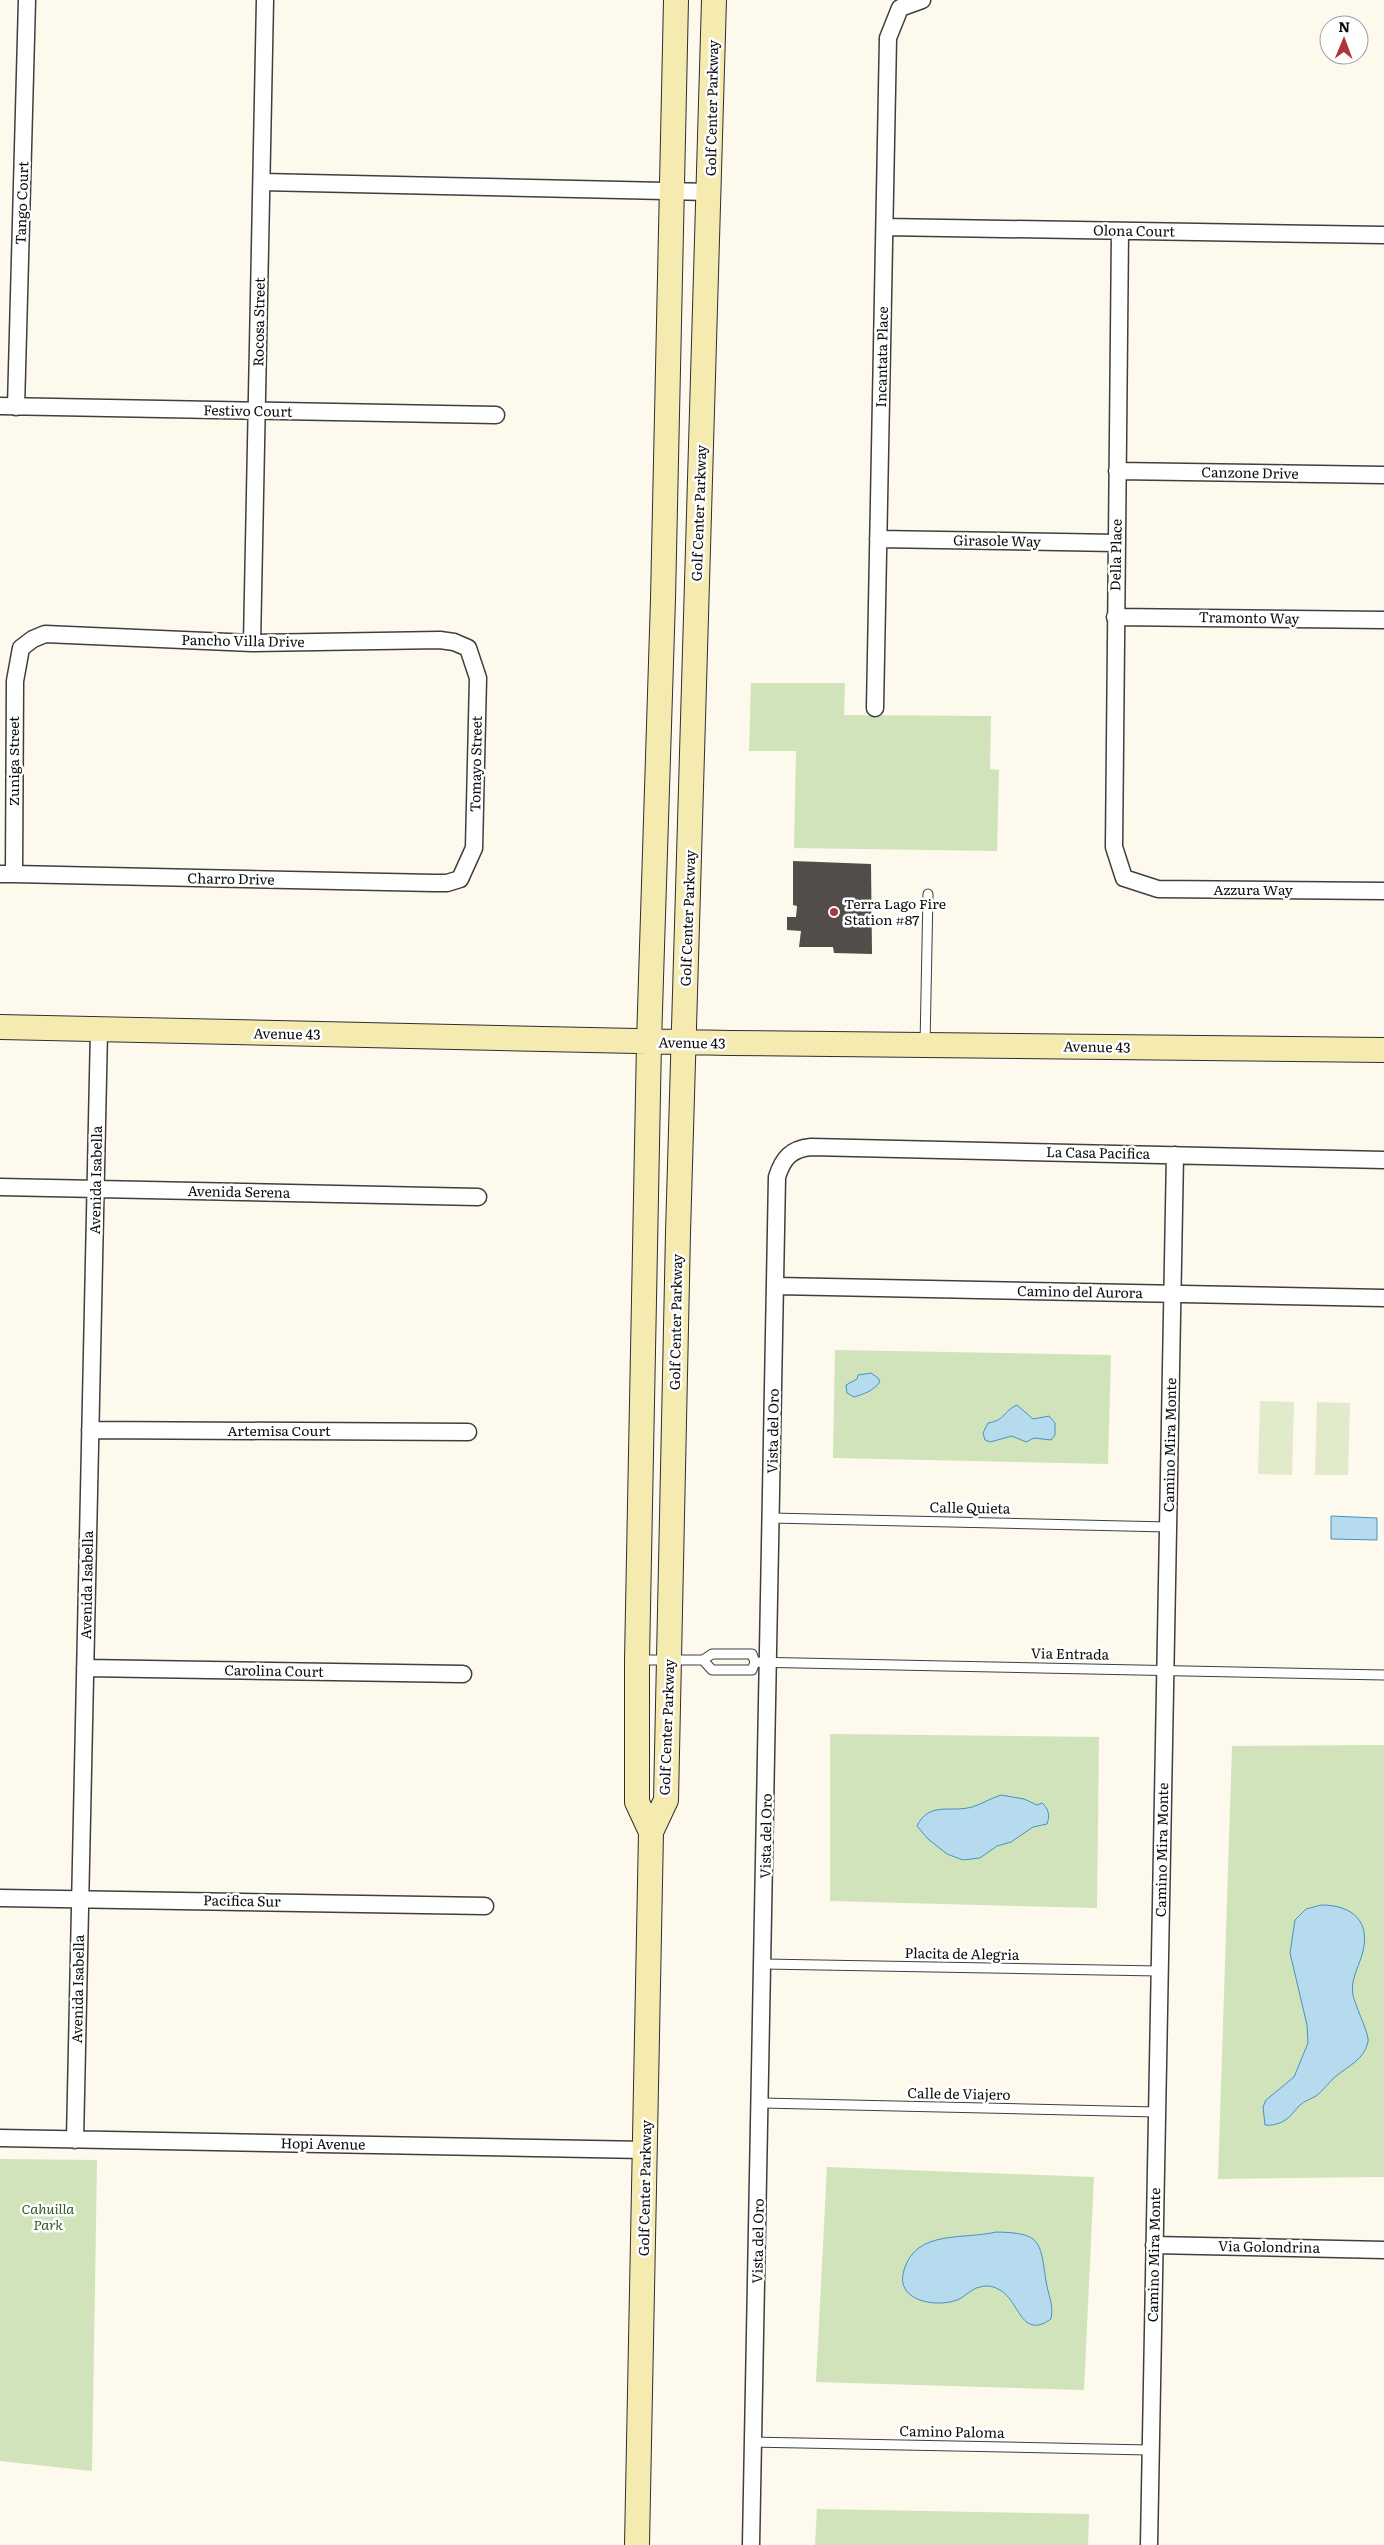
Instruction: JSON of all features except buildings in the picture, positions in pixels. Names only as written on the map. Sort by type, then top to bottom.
[{"type":"main road","name":"Golf Center Parkway","points":[[651,1832],[637,1802],[636,1660],[649,1042],[663,599],[676,0]]},
{"type":"main road","name":"Golf Center Parkway","points":[[638,2545],[651,1832],[666,1800],[684,1042],[710,192],[714,0]]},
{"type":"main road","name":"Avenue 43","points":[[0,1027],[649,1042],[1384,1050]]},
{"type":"street","name":"Tango Court","points":[[8,406],[27,0]]},
{"type":"street","name":"Rocosa Street","points":[[252,643],[265,0]]},
{"type":"street","name":"Incantata Place","points":[[875,708],[888,38],[900,8],[922,0]]},
{"type":"street","points":[[262,182],[710,192]]},
{"type":"street","name":"Olona Court","points":[[885,227],[1384,235]]},
{"type":"street","name":"Della Place","points":[[1120,231],[1114,847],[1124,878]]},
{"type":"street","name":"Festivo Court","points":[[8,406],[496,415]]},
{"type":"street","name":"Canzone Drive","points":[[1117,471],[1384,475]]},
{"type":"street","name":"Girasole Way","points":[[878,539],[1116,543]]},
{"type":"street","name":"Tramonto Way","points":[[1115,617],[1384,620]]},
{"type":"street","name":"Pancho Villa Drive","points":[[21,648],[33,639],[45,634],[252,643],[440,640],[454,642],[468,648]]},
{"type":"street","name":"Zuniga Street","points":[[7,874],[15,681],[21,648]]},
{"type":"street","name":"Tomayo Street","points":[[460,879],[474,848],[478,678],[468,648]]},
{"type":"street","name":"Charro Drive","points":[[7,874],[434,883],[447,883],[460,879]]},
{"type":"street","name":"Azzura Way","points":[[1124,878],[1158,889],[1384,891]]},
{"type":"street","name":"Avenida Isabella","points":[[75,2140],[99,1030]]},
{"type":"street","name":"La Casa Pacifica","points":[[811,1147],[1384,1160]]},
{"type":"street","name":"Vista del Oro","points":[[752,2545],[764,1964],[762,1662],[771,1518],[778,1178],[781,1165],[787,1156],[797,1148],[811,1147]]},
{"type":"street","name":"Camino Mira Monte","points":[[1149,2545],[1176,1155]]},
{"type":"street","name":"Avenida Serena","points":[[0,1187],[478,1196]]},
{"type":"street","name":"Camino del Aurora","points":[[776,1286],[1384,1298]]},
{"type":"street","name":"Artemisa Court","points":[[90,1430],[468,1432]]},
{"type":"street","name":"Carolina Court","points":[[85,1668],[463,1674]]},
{"type":"street","name":"Pacifica Sur","points":[[0,1898],[484,1906]]},
{"type":"street","name":"Hopi Avenue","points":[[0,2138],[645,2150]]},
{"type":"street","name":"Via Golondrina","points":[[1154,2245],[1384,2250]]},
{"type":"lane","points":[[926,1045],[928,894]]},
{"type":"lane","name":"Calle Quieta","points":[[771,1518],[1168,1527]]},
{"type":"lane","name":"Via Entrada","points":[[636,1660],[703,1660],[712,1654],[752,1654],[762,1662],[1384,1675]]},
{"type":"lane","name":"Via Entrada","points":[[703,1660],[712,1670],[752,1670],[762,1662]]},
{"type":"lane","name":"Placita de Alegria","points":[[764,1964],[1159,1971]]},
{"type":"lane","name":"Calle de Viajero","points":[[761,2103],[1156,2112]]},
{"type":"lane","name":"Camino Paloma","points":[[753,2442],[1150,2450]]},
{"type":"green space","points":[[751,683],[845,683],[844,715],[991,716],[990,769],[999,770],[997,851],[794,848],[796,751],[749,751]]},
{"type":"green space","points":[[835,1350],[1111,1355],[1108,1464],[833,1458]]},
{"type":"green space","points":[[1260,1401],[1294,1402],[1292,1475],[1258,1474]]},
{"type":"green space","points":[[1317,1402],[1350,1403],[1348,1475],[1315,1475]]},
{"type":"green space","points":[[830,1734],[1099,1737],[1097,1908],[830,1901]]},
{"type":"green space","points":[[1384,1745],[1384,2177],[1218,2179],[1232,1746]]},
{"type":"green space","name":"Cahuilla Park","points":[[0,2159],[97,2160],[92,2471],[0,2461]]},
{"type":"green space","points":[[827,2167],[1094,2177],[1084,2390],[816,2382]]},
{"type":"green space","points":[[817,2509],[1089,2514],[1088,2545],[815,2545]]},
{"type":"water","points":[[871,1373],[880,1382],[874,1388],[854,1397],[847,1393],[846,1385],[857,1379],[858,1375]]},
{"type":"water","points":[[1017,1405],[1033,1419],[1049,1416],[1055,1423],[1055,1435],[1051,1440],[1034,1438],[1026,1442],[1012,1436],[990,1442],[985,1440],[983,1433],[988,1423],[998,1420],[1012,1407]]},
{"type":"water","points":[[1331,1516],[1377,1518],[1377,1540],[1331,1539]]},
{"type":"water","points":[[1001,1795],[1024,1799],[1037,1805],[1042,1803],[1048,1813],[1047,1824],[1033,1827],[1011,1842],[997,1846],[980,1858],[963,1860],[947,1854],[928,1839],[917,1826],[928,1813],[941,1809],[964,1809]]},
{"type":"water","points":[[1321,1905],[1342,1908],[1357,1917],[1362,1924],[1364,1943],[1362,1955],[1353,1980],[1352,1990],[1367,2033],[1368,2042],[1363,2054],[1335,2077],[1319,2094],[1302,2104],[1284,2121],[1265,2125],[1263,2107],[1266,2100],[1294,2077],[1308,2043],[1307,2025],[1290,1953],[1295,1920],[1306,1909]]},
{"type":"water","points":[[996,2232],[1022,2234],[1036,2242],[1042,2256],[1051,2304],[1051,2319],[1041,2324],[1033,2325],[1026,2322],[1005,2294],[992,2287],[977,2288],[957,2300],[938,2303],[919,2300],[905,2289],[903,2281],[904,2270],[910,2257],[919,2248],[930,2242],[942,2239]]},
{"type":"place","name":"Terra Lago Fire Station #87","points":[[834,912]]}]
